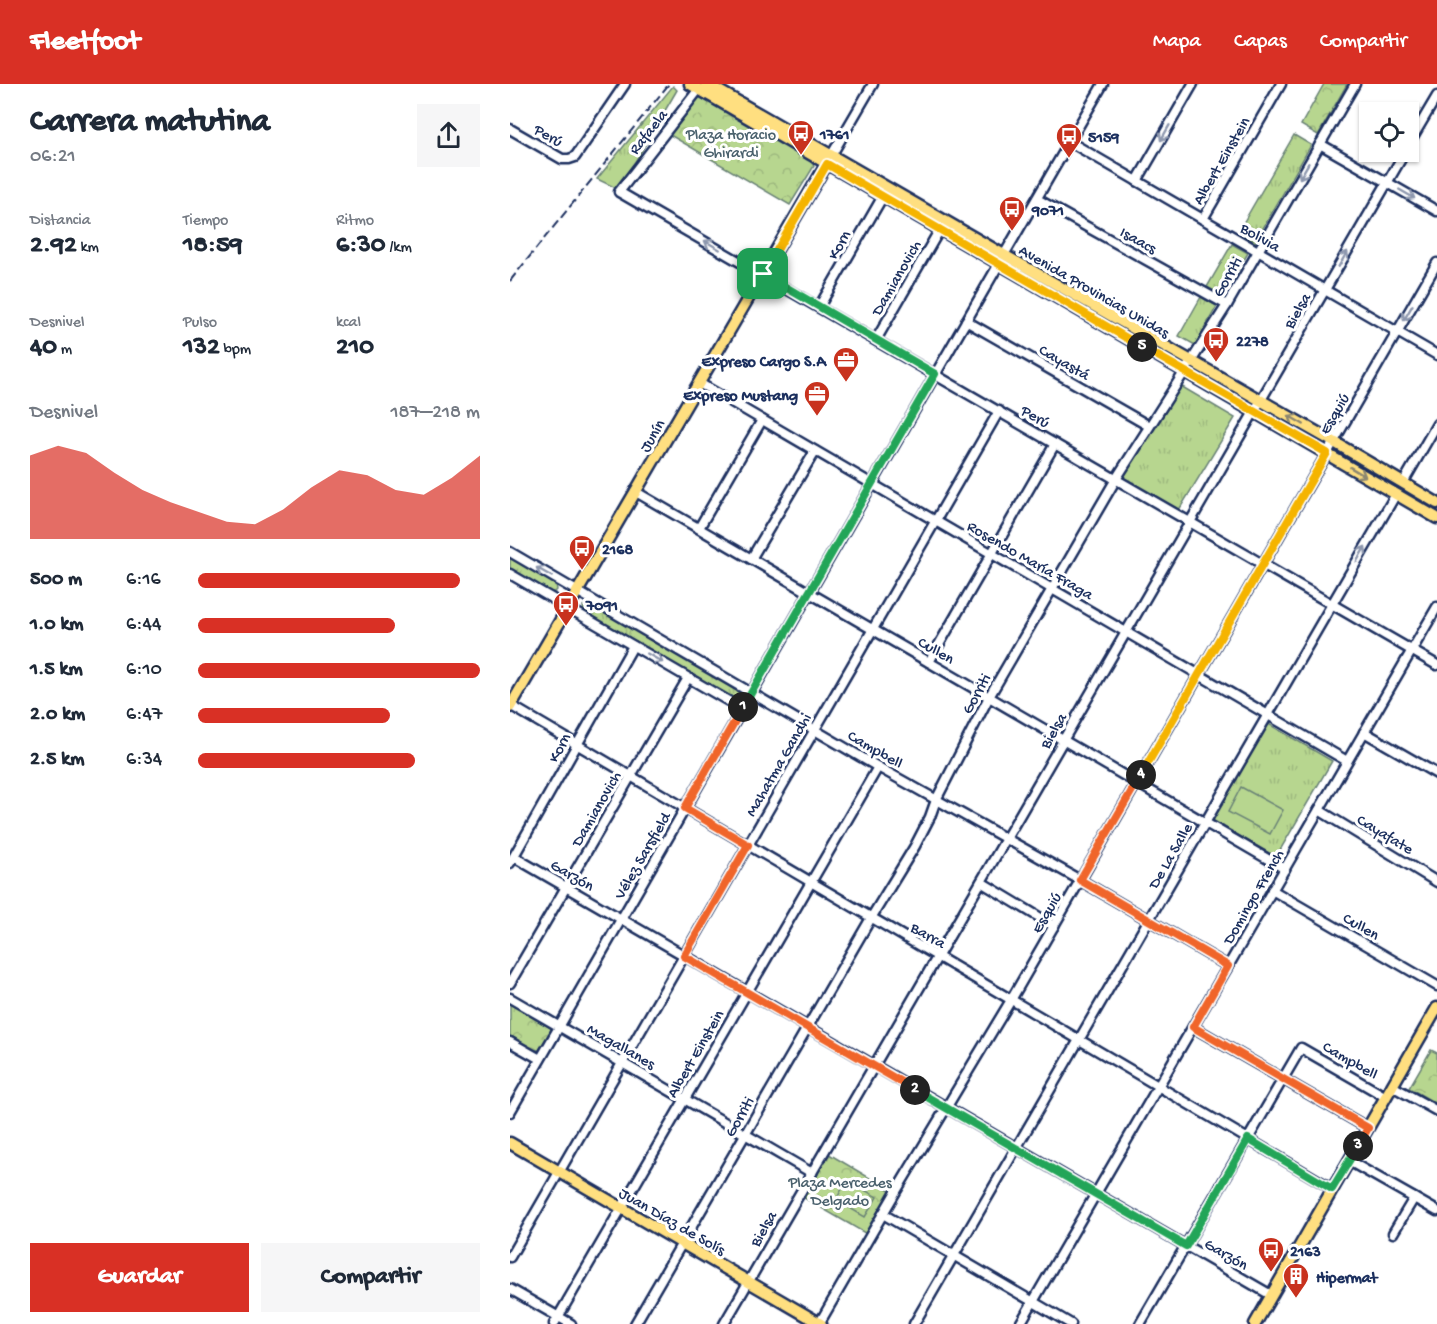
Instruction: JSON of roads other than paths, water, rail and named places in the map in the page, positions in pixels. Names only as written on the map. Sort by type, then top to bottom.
[{"type":"main road","name":"Avenida Provincias Unidas","points":[[699,86],[1001,259],[1261,400],[1437,503]]},
{"type":"main road","name":"Avenida Provincias Unidas","points":[[829,160],[882,196],[940,229],[1001,259],[1184,371],[1437,518]]},
{"type":"main road","name":"Junín","points":[[510,706],[829,160]]},
{"type":"main road","points":[[1255,1324],[1437,1008]]},
{"type":"main road","name":"Juan Díaz de Solís","points":[[510,1143],[819,1324]]},
{"type":"street","name":"Perú","points":[[510,129],[562,159],[575,157],[624,84]]},
{"type":"street","name":"Junín","points":[[829,160],[873,84]]},
{"type":"street","name":"Vélez Sarsfield","points":[[510,1112],[1103,84]]},
{"type":"street","points":[[1137,181],[1193,84]]},
{"type":"street","name":"Albert Einstein","points":[[1203,219],[1281,84]]},
{"type":"street","name":"Gorriti","points":[[635,1324],[915,846],[989,697],[1116,479],[1227,304],[1355,84]]},
{"type":"street","name":"Rafaela","points":[[619,192],[699,86]]},
{"type":"street","points":[[1419,126],[1437,96]]},
{"type":"street","name":"Bolivia","points":[[1070,142],[1437,355]]},
{"type":"street","points":[[1320,144],[1437,211]]},
{"type":"street","name":"Bielsa","points":[[724,1324],[1399,162]]},
{"type":"street","name":"Perú","points":[[619,192],[1437,665]]},
{"type":"street","name":"Korn","points":[[819,307],[882,196]]},
{"type":"street","name":"Isaacs","points":[[1037,199],[1227,304]]},
{"type":"street","name":"Damianovich","points":[[876,340],[940,229]]},
{"type":"street","name":"Esquiú","points":[[819,1324],[1011,1000],[1437,263]]},
{"type":"street","name":"Cayastá","points":[[966,321],[1149,426]]},
{"type":"street","name":"Rosendo María Fraga","points":[[699,383],[1347,761]]},
{"type":"street","name":"Mahatma Gandhi","points":[[510,1257],[999,411]]},
{"type":"street","points":[[699,528],[762,420]]},
{"type":"street","points":[[1403,483],[1437,424]]},
{"type":"street","points":[[929,662],[1055,444]]},
{"type":"street","points":[[751,559],[815,451]]},
{"type":"street","name":"Cullen","points":[[636,492],[1285,869]]},
{"type":"street","name":"De La Salle","points":[[914,1324],[1396,494]]},
{"type":"street","name":"Campbell","points":[[510,552],[878,767],[1228,966]]},
{"type":"street","points":[[510,574],[742,710]]},
{"type":"street","name":"Domingo French","points":[[1020,1324],[1437,607]]},
{"type":"street","name":"Korn","points":[[512,860],[633,646]]},
{"type":"street","name":"Damianovich","points":[[510,983],[688,678]]},
{"type":"street","name":"Barra","points":[[510,706],[1332,1189]]},
{"type":"street","points":[[1364,732],[1437,774]]},
{"type":"street","name":"Albert Einstein","points":[[556,1320],[878,767]]},
{"type":"street","name":"Cayafate","points":[[1319,810],[1437,882]]},
{"type":"street","name":"Garzón","points":[[512,860],[566,887],[1271,1295]]},
{"type":"street","points":[[981,882],[1054,926]]},
{"type":"street","name":"Cullen","points":[[1272,890],[1437,986]]},
{"type":"street","name":"Magallanes","points":[[510,998],[812,1173]]},
{"type":"street","points":[[1193,1027],[1368,1128]]},
{"type":"street","points":[[510,1042],[540,1059]]},
{"type":"street","name":"Campbell","points":[[1283,1079],[1301,1048],[1386,1097]]},
{"type":"street","points":[[1140,1324],[1283,1079]]},
{"type":"street","name":"Campbell","points":[[1392,1086],[1437,1111]]},
{"type":"street","points":[[1348,1161],[1437,1211]]},
{"type":"street","points":[[1393,1233],[1414,1198]]},
{"type":"street","points":[[883,1214],[1071,1324]]},
{"type":"street","points":[[510,1289],[556,1320],[571,1324]]},
{"type":"railway","points":[[510,281],[669,84]]},
{"type":"place","name":"1761","points":[[801,156]]},
{"type":"place","name":"5159","points":[[1069,159]]},
{"type":"place","name":"9071","points":[[1012,232]]},
{"type":"place","name":"2278","points":[[1216,363]]},
{"type":"place","name":"Expreso Cargo S.A","points":[[846,383]]},
{"type":"place","name":"Expreso Mustang","points":[[817,417]]},
{"type":"place","name":"2168","points":[[582,571]]},
{"type":"place","name":"7091","points":[[566,627]]},
{"type":"place","name":"2163","points":[[1271,1273]]},
{"type":"place","name":"Hipermat","points":[[1296,1299]]},
{"type":"park label","name":"Plaza Horacio Ghirardi","points":[[731,142]]},
{"type":"park label","name":"Plaza Mercedes Delgado","points":[[840,1190]]}]
